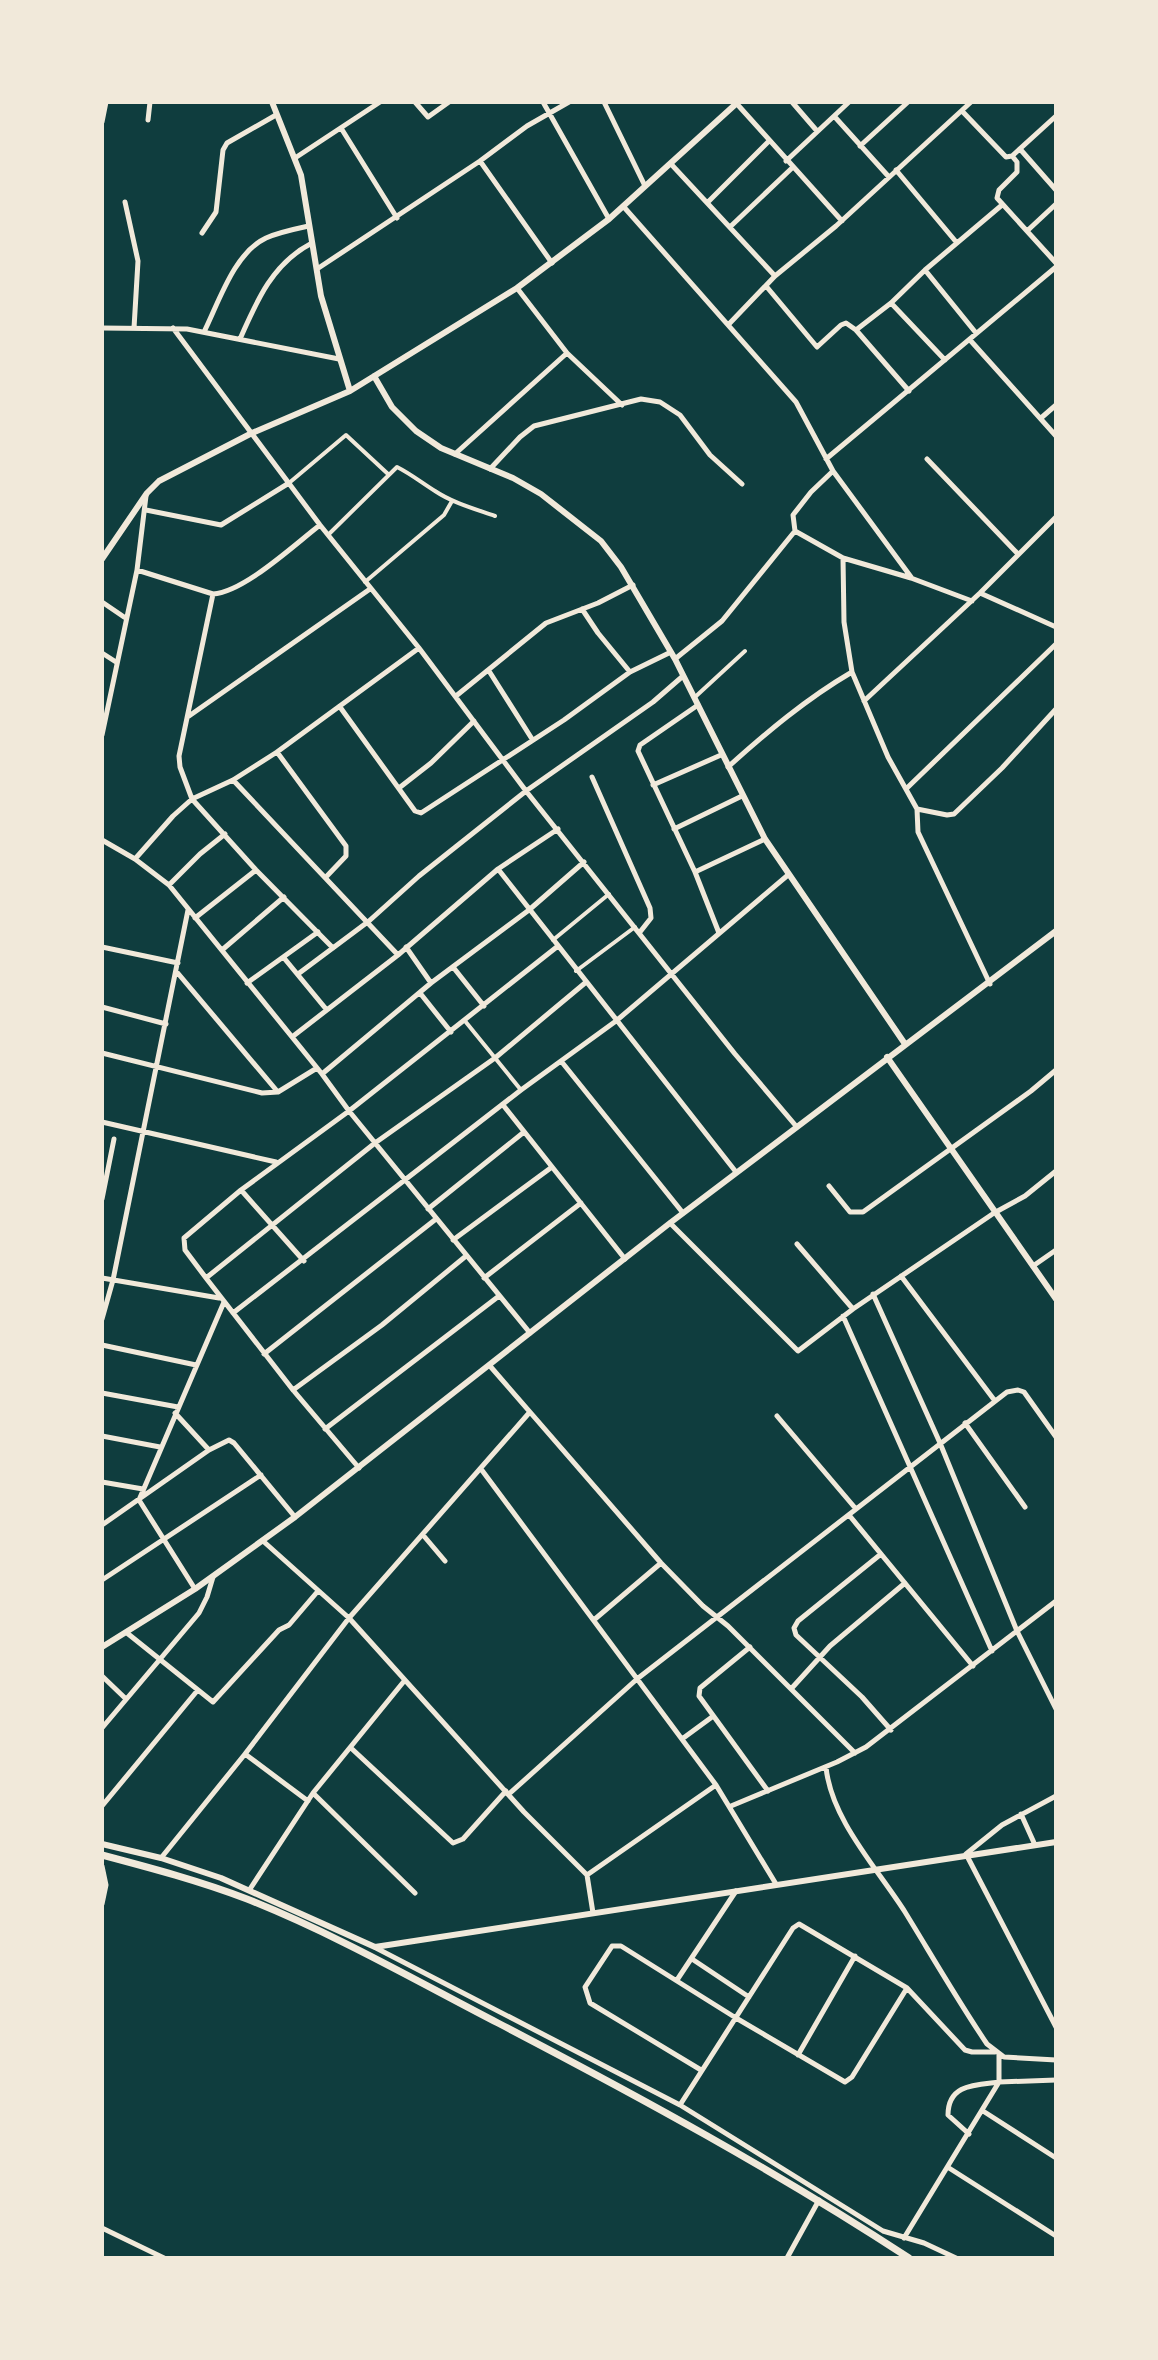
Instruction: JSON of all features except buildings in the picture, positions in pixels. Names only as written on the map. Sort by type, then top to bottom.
[{"type":"main road","points":[[102,1855],[221,1890],[326,1935],[637,2096],[819,2199],[909,2258]]},
{"type":"street","points":[[102,122],[106,102]]},
{"type":"street","points":[[148,120],[150,102]]},
{"type":"street","points":[[272,102],[301,175],[316,270],[350,391]]},
{"type":"street","points":[[295,158],[380,102]]},
{"type":"street","points":[[415,102],[425,117],[449,102]]},
{"type":"street","points":[[543,102],[609,219]]},
{"type":"street","points":[[316,270],[397,218],[527,126],[569,102]]},
{"type":"street","points":[[604,102],[645,186]]},
{"type":"street","points":[[792,102],[817,131]]},
{"type":"street","points":[[786,161],[849,102]]},
{"type":"street","points":[[860,146],[908,102]]},
{"type":"street","points":[[729,324],[775,276],[842,221],[971,102]]},
{"type":"street","points":[[102,559],[147,493],[159,481],[252,433],[350,391],[517,288],[609,219],[738,103],[792,168],[842,221]]},
{"type":"street","points":[[962,111],[1006,157],[1012,156],[1056,116]]},
{"type":"street","points":[[202,233],[216,212],[223,150],[227,143],[276,115]]},
{"type":"street","points":[[834,116],[889,177]]},
{"type":"street","points":[[341,128],[397,218]]},
{"type":"street","points":[[708,202],[769,141]]},
{"type":"street","points":[[1020,149],[1056,190]]},
{"type":"street","points":[[826,459],[1055,268],[997,198],[999,190],[1017,172],[1017,162],[1012,156]]},
{"type":"street","points":[[480,161],[552,263]]},
{"type":"street","points":[[671,164],[775,276]]},
{"type":"street","points":[[731,226],[792,168]]},
{"type":"street","points":[[896,170],[957,243]]},
{"type":"street","points":[[125,202],[138,261],[134,328]]},
{"type":"street","points":[[1027,231],[1056,204]]},
{"type":"street","points":[[856,330],[1002,205]]},
{"type":"street","points":[[623,206],[796,402],[833,471],[911,578]]},
{"type":"street","points":[[204,332],[235,270],[247,254],[264,239],[309,226]]},
{"type":"street","points":[[240,339],[265,285],[293,253],[312,243]]},
{"type":"street","points":[[925,270],[976,333]]},
{"type":"street","points":[[766,286],[817,347],[846,323],[856,330],[909,391]]},
{"type":"street","points":[[517,288],[567,353],[622,405]]},
{"type":"street","points":[[891,303],[945,360]]},
{"type":"street","points":[[102,328],[173,328],[204,332],[339,359]]},
{"type":"street","points":[[173,328],[320,525],[419,648],[526,791],[796,1126]]},
{"type":"street","points":[[970,340],[1056,436]]},
{"type":"street","points":[[455,455],[567,353]]},
{"type":"street","points":[[374,376],[397,414],[416,431],[455,455],[513,478],[541,494],[601,541],[633,585],[673,656],[765,839],[905,1044]]},
{"type":"street","points":[[490,470],[534,426],[641,399],[660,402],[680,415],[710,455],[742,484]]},
{"type":"street","points":[[1041,418],[1056,405]]},
{"type":"street","points":[[146,510],[221,525],[289,483],[346,435],[388,474]]},
{"type":"street","points":[[927,459],[1017,553]]},
{"type":"street","points":[[329,534],[397,467],[452,501],[495,516]]},
{"type":"street","points":[[340,707],[415,811],[421,813],[564,720],[630,672],[673,656],[722,621],[795,531],[793,515],[833,471]]},
{"type":"street","points":[[102,735],[105,707],[137,570],[147,493]]},
{"type":"street","points":[[365,582],[444,515],[452,501]]},
{"type":"street","points":[[864,701],[972,601],[1056,517]]},
{"type":"street","points":[[137,570],[213,594],[223,593],[241,585],[320,525]]},
{"type":"street","points":[[795,531],[843,558],[911,578],[972,601]]},
{"type":"street","points":[[843,558],[844,622],[852,672],[888,757],[917,809],[918,832],[990,984]]},
{"type":"street","points":[[456,696],[546,623],[633,585]]},
{"type":"street","points":[[189,716],[370,589]]},
{"type":"street","points":[[980,593],[1056,627]]},
{"type":"street","points":[[213,594],[179,756],[180,767],[192,799],[333,948]]},
{"type":"street","points":[[102,602],[125,618]]},
{"type":"street","points":[[582,609],[630,672]]},
{"type":"street","points":[[907,788],[1056,644]]},
{"type":"street","points":[[135,859],[192,799],[233,780],[277,752],[419,648]]},
{"type":"street","points":[[719,933],[695,872],[639,754],[640,745],[696,701],[745,651]]},
{"type":"street","points":[[102,653],[116,662]]},
{"type":"street","points":[[489,671],[532,739]]},
{"type":"street","points":[[728,767],[767,732],[828,686],[852,672]]},
{"type":"street","points":[[298,974],[369,921],[419,876],[526,791],[653,702],[683,676]]},
{"type":"street","points":[[917,809],[954,814],[1056,709]]},
{"type":"street","points":[[399,788],[431,763],[474,721]]},
{"type":"street","points":[[277,752],[348,851],[326,877]]},
{"type":"street","points":[[653,785],[721,755]]},
{"type":"street","points":[[576,971],[651,918],[650,908],[592,777]]},
{"type":"street","points":[[233,780],[398,955]]},
{"type":"street","points":[[674,829],[742,796]]},
{"type":"street","points":[[292,1037],[398,955],[498,869],[558,829]]},
{"type":"street","points":[[169,885],[225,834]]},
{"type":"street","points":[[695,872],[765,839]]},
{"type":"street","points":[[102,840],[135,859],[169,885],[530,1333]]},
{"type":"street","points":[[102,1053],[156,1069],[262,1093],[278,1092],[320,1071],[529,910],[584,862]]},
{"type":"street","points":[[498,869],[736,1172]]},
{"type":"street","points":[[195,918],[256,870]]},
{"type":"street","points":[[233,1313],[521,1090],[616,1021],[788,875]]},
{"type":"street","points":[[553,940],[609,894]]},
{"type":"street","points":[[222,950],[284,897]]},
{"type":"street","points":[[102,1319],[113,1280],[188,909]]},
{"type":"street","points":[[103,1645],[195,1589],[263,1541],[736,1172],[887,1057],[990,984],[1056,931]]},
{"type":"street","points":[[247,983],[318,932]]},
{"type":"street","points":[[359,1468],[264,1354],[185,1250],[186,1234],[277,1162],[349,1111],[558,946]]},
{"type":"street","points":[[102,947],[178,963]]},
{"type":"street","points":[[406,947],[431,983]]},
{"type":"street","points":[[284,958],[326,1009]]},
{"type":"street","points":[[453,967],[484,1006]]},
{"type":"street","points":[[176,971],[278,1092]]},
{"type":"street","points":[[206,1278],[375,1143],[495,1058],[585,983]]},
{"type":"street","points":[[420,993],[451,1032]]},
{"type":"street","points":[[102,1007],[166,1024]]},
{"type":"street","points":[[465,1021],[521,1090]]},
{"type":"street","points":[[887,1057],[1056,1299]]},
{"type":"street","points":[[561,1061],[683,1213]]},
{"type":"street","points":[[829,1186],[849,1210],[860,1213],[1056,1070]]},
{"type":"street","points":[[503,1105],[625,1259]]},
{"type":"street","points":[[102,1122],[277,1162]]},
{"type":"street","points":[[428,1209],[524,1132]]},
{"type":"street","points":[[102,1199],[114,1139]]},
{"type":"street","points":[[453,1240],[552,1167]]},
{"type":"street","points":[[670,1223],[798,1351],[873,1294],[994,1213],[1025,1196],[1056,1171]]},
{"type":"street","points":[[241,1190],[304,1261]]},
{"type":"street","points":[[484,1278],[581,1203]]},
{"type":"street","points":[[264,1354],[436,1219]]},
{"type":"street","points":[[797,1244],[853,1309]]},
{"type":"street","points":[[1033,1266],[1056,1250]]},
{"type":"street","points":[[293,1390],[382,1325],[466,1256]]},
{"type":"street","points":[[901,1276],[995,1401]]},
{"type":"street","points":[[102,1278],[223,1300]]},
{"type":"street","points":[[873,1294],[940,1443],[1017,1631],[1056,1709]]},
{"type":"street","points":[[325,1429],[499,1296]]},
{"type":"street","points":[[139,1500],[223,1300]]},
{"type":"street","points":[[843,1316],[992,1651]]},
{"type":"street","points":[[102,1345],[196,1365]]},
{"type":"street","points":[[490,1366],[661,1563],[855,1753]]},
{"type":"street","points":[[350,1747],[453,1843],[460,1841],[507,1793],[637,1679],[995,1401],[1013,1390],[1024,1392],[1056,1437]]},
{"type":"street","points":[[102,1393],[176,1410],[209,1450]]},
{"type":"street","points":[[161,1858],[349,1618],[529,1413]]},
{"type":"street","points":[[777,1416],[856,1509]]},
{"type":"street","points":[[965,1423],[1025,1507]]},
{"type":"street","points":[[102,1436],[160,1447]]},
{"type":"street","points":[[102,1525],[223,1441],[231,1441],[295,1517]]},
{"type":"street","points":[[481,1469],[716,1785],[776,1884]]},
{"type":"street","points":[[102,1580],[261,1475]]},
{"type":"street","points":[[102,1482],[143,1489]]},
{"type":"street","points":[[139,1500],[195,1589]]},
{"type":"street","points":[[849,1515],[973,1666]]},
{"type":"street","points":[[423,1535],[445,1561]]},
{"type":"street","points":[[263,1541],[349,1618],[507,1793],[587,1875],[593,1913]]},
{"type":"street","points":[[881,1554],[794,1625],[796,1635],[862,1697],[891,1730]]},
{"type":"street","points":[[595,1620],[661,1563]]},
{"type":"street","points":[[102,1728],[199,1613],[213,1576]]},
{"type":"street","points":[[791,1689],[819,1658],[905,1583]]},
{"type":"street","points":[[127,1633],[197,1691],[214,1701],[318,1591]]},
{"type":"street","points":[[731,1807],[855,1753],[891,1730],[1056,1601]]},
{"type":"street","points":[[750,1647],[700,1688],[700,1699],[768,1791]]},
{"type":"street","points":[[102,1676],[126,1699]]},
{"type":"street","points":[[250,1889],[313,1793],[405,1680]]},
{"type":"street","points":[[102,1806],[197,1691]]},
{"type":"street","points":[[682,1739],[712,1717]]},
{"type":"street","points":[[245,1754],[308,1801]]},
{"type":"street","points":[[826,1767],[834,1804],[982,2037],[997,2054],[999,2082],[904,2238]]},
{"type":"street","points":[[587,1875],[716,1785]]},
{"type":"street","points":[[313,1793],[415,1893]]},
{"type":"street","points":[[966,1854],[991,1833],[1056,1796]]},
{"type":"street","points":[[1021,1814],[1035,1845]]},
{"type":"street","points":[[375,1947],[1056,1842]]},
{"type":"street","points":[[102,1844],[161,1858],[250,1889],[375,1947],[680,2105],[883,2231],[924,2243],[956,2258]]},
{"type":"street","points":[[966,1854],[1056,2027]]},
{"type":"street","points":[[102,1866],[106,1885],[102,1904]]},
{"type":"street","points":[[677,1980],[736,1891]]},
{"type":"street","points":[[680,2105],[793,1928],[799,1924],[907,1988],[963,2048],[972,2052],[1056,2060]]},
{"type":"street","points":[[701,2070],[590,2003],[585,1987],[610,1947],[621,1946],[843,2081],[847,2081],[907,1988]]},
{"type":"street","points":[[798,2055],[855,1956]]},
{"type":"street","points":[[692,1959],[749,1997]]},
{"type":"street","points":[[969,2134],[948,2115],[950,2098],[962,2088],[999,2082],[1056,2080]]},
{"type":"street","points":[[983,2111],[1056,2158]]},
{"type":"street","points":[[949,2168],[1056,2236]]},
{"type":"street","points":[[787,2258],[819,2199]]},
{"type":"street","points":[[102,2228],[164,2258]]}]
